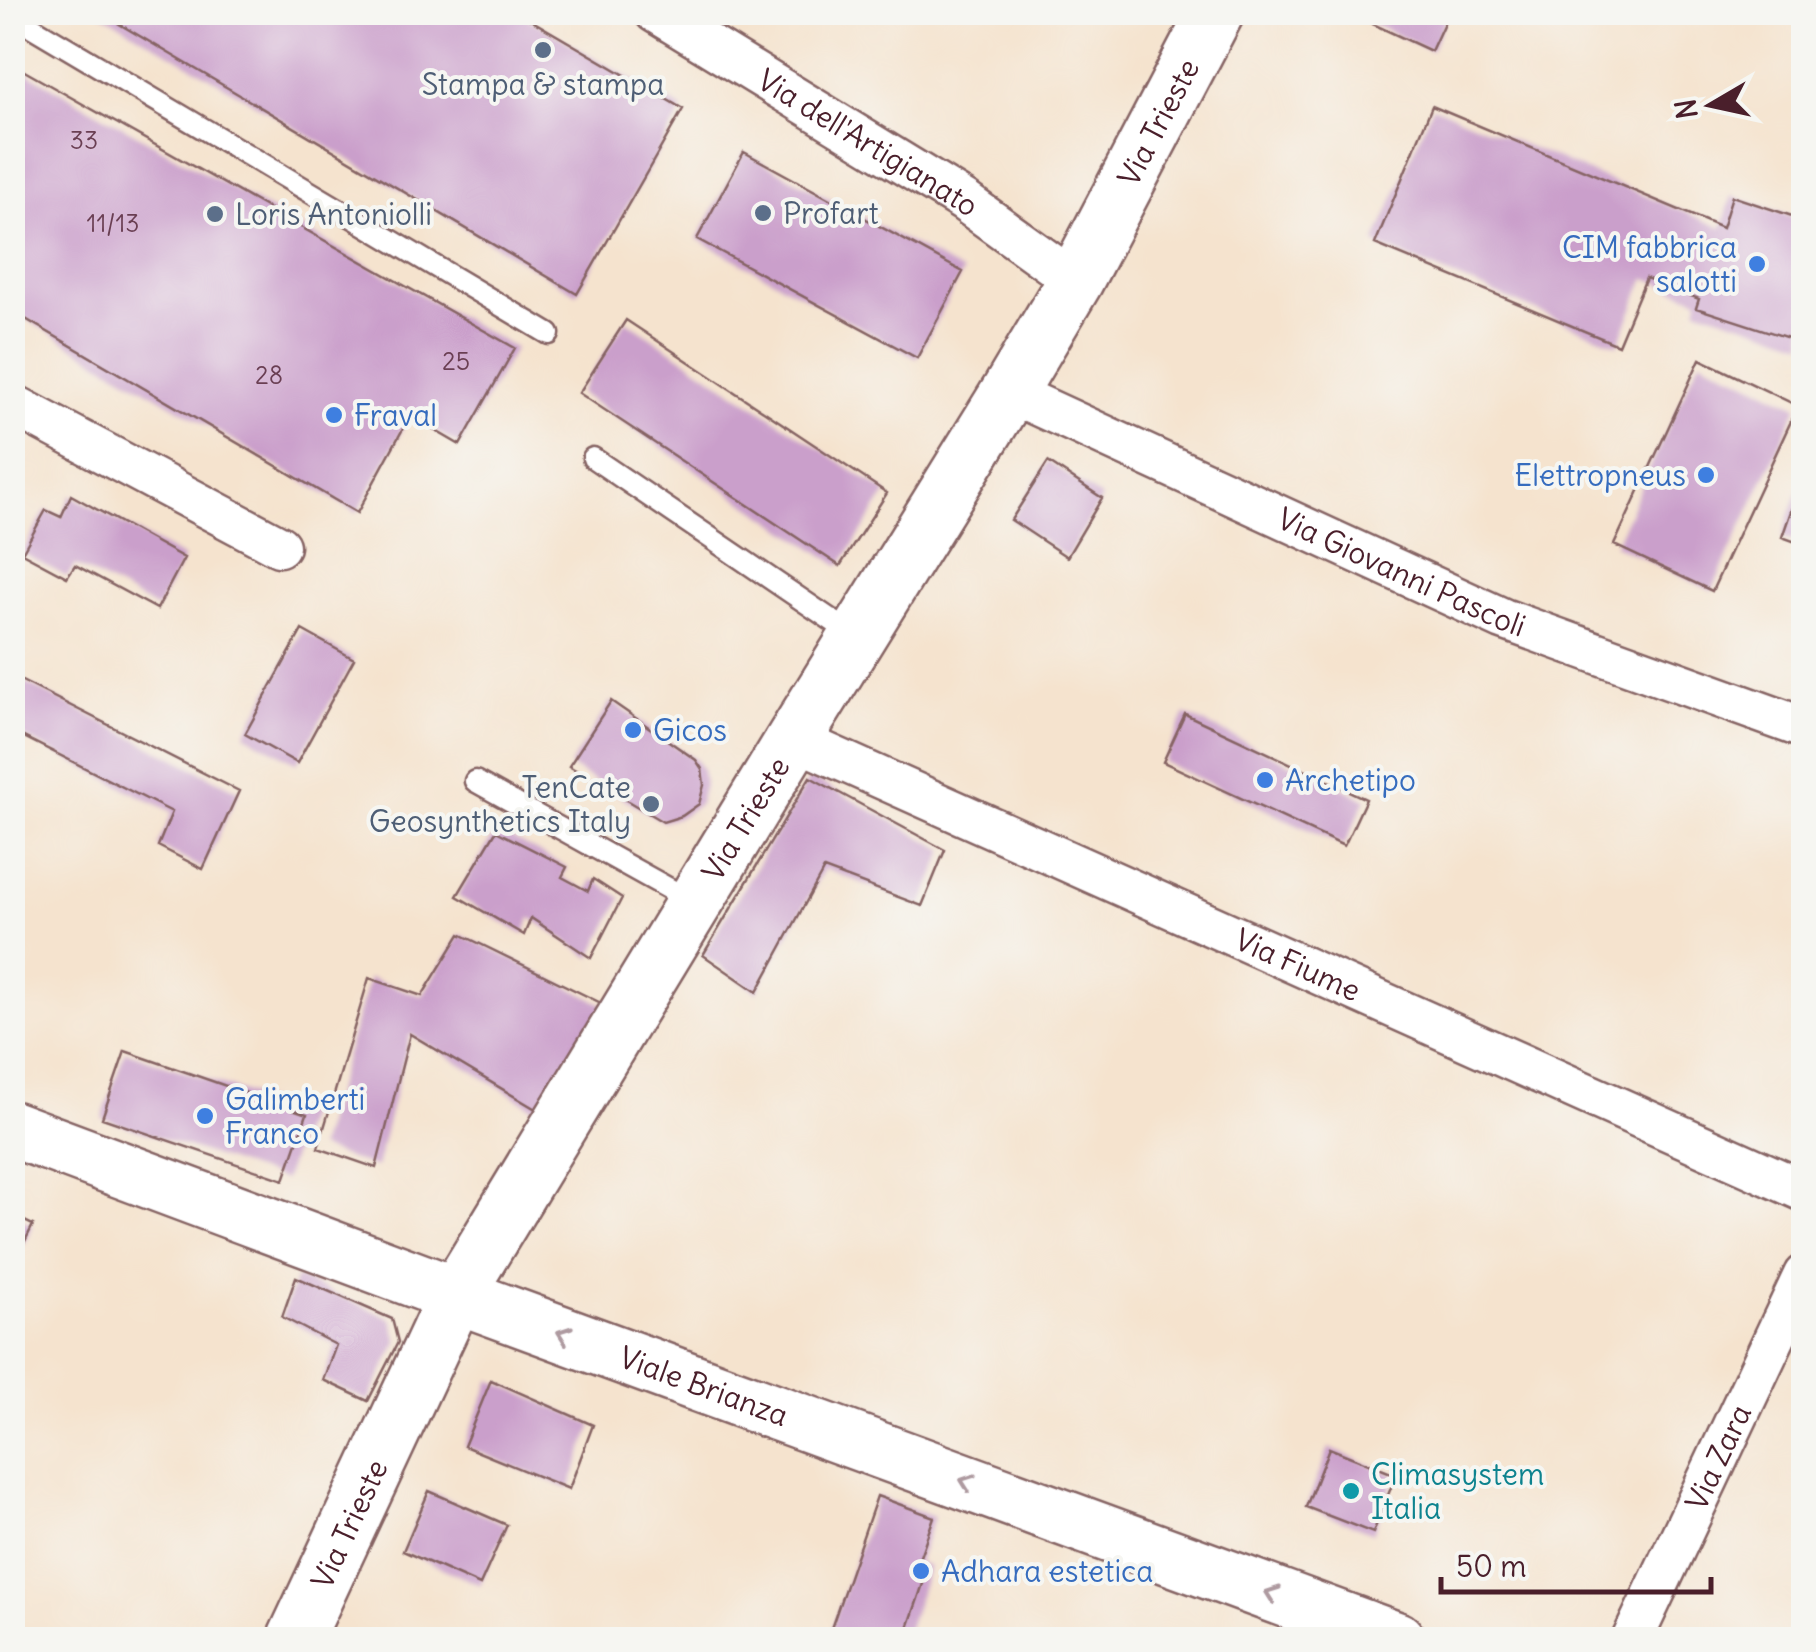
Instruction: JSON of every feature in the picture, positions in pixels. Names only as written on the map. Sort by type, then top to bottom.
[{"type":"street","name":"Via dell'Artigianato","points":[[655,12],[964,200],[1075,281]]},
{"type":"street","name":"Via Trieste","points":[[296,1640],[456,1295],[1075,281],[1216,12]]},
{"type":"street","name":"Via Giovanni Pascoli","points":[[1009,392],[1503,619],[1804,728]]},
{"type":"street","points":[[12,404],[279,546]]},
{"type":"street","name":"Via Fiume","points":[[794,739],[1804,1191]]},
{"type":"street","name":"Viale Brianza","points":[[12,1129],[1397,1640]]},
{"type":"street","name":"Via Zara","points":[[1632,1640],[1804,1274]]},
{"type":"lane","points":[[12,15],[549,334]]},
{"type":"lane","points":[[593,458],[857,638]]},
{"type":"lane","points":[[475,782],[694,903]]},
{"type":"building","points":[[99,12],[517,12],[683,109],[577,294]]},
{"type":"building","points":[[1347,12],[1449,12],[1431,51]]},
{"type":"building","points":[[12,64],[515,348],[460,445],[410,416],[357,513],[12,311]]},
{"type":"building","points":[[1432,106],[1722,228],[1732,196],[1804,220],[1804,343],[1696,308],[1699,299],[1646,278],[1618,345],[1375,244]]},
{"type":"building","points":[[744,152],[963,272],[917,358],[697,239]]},
{"type":"building","points":[[626,320],[887,493],[840,566],[579,393]]},
{"type":"building","name":"Elettropneus","points":[[1700,359],[1798,406],[1712,591],[1614,545]]},
{"type":"building","points":[[1048,462],[1102,498],[1067,557],[1011,520]]},
{"type":"building","points":[[1799,488],[1804,489],[1804,545],[1782,537]]},
{"type":"building","points":[[71,495],[184,558],[157,609],[75,565],[67,577],[22,553],[46,510],[61,517]]},
{"type":"building","points":[[302,630],[354,659],[297,763],[245,734]]},
{"type":"building","points":[[12,676],[239,791],[203,869],[158,846],[172,812],[12,731]]},
{"type":"building","points":[[611,701],[696,760],[704,785],[699,804],[682,816],[663,822],[569,766]]},
{"type":"building","name":"Archetipo","points":[[1185,714],[1366,799],[1344,846],[1163,762]]},
{"type":"building","points":[[810,777],[945,850],[922,906],[824,869],[757,992],[703,955]]},
{"type":"building","points":[[496,831],[567,867],[562,877],[588,891],[593,879],[622,898],[591,958],[531,918],[524,935],[457,896]]},
{"type":"building","points":[[460,934],[605,1005],[544,1114],[410,1034],[376,1168],[318,1148],[369,978],[422,996]]},
{"type":"building","name":"Galimberti Franco","points":[[125,1051],[307,1114],[284,1180],[102,1118]]},
{"type":"building","points":[[12,1215],[33,1225],[12,1267]]},
{"type":"building","points":[[296,1277],[392,1319],[398,1342],[368,1401],[323,1380],[336,1345],[282,1317]]},
{"type":"building","points":[[491,1380],[593,1425],[569,1489],[464,1446]]},
{"type":"building","name":"Climasystem Italia","points":[[1329,1448],[1396,1475],[1373,1533],[1306,1507]]},
{"type":"building","points":[[429,1491],[507,1525],[480,1585],[403,1551]]},
{"type":"building","points":[[877,1496],[934,1517],[918,1562],[929,1566],[904,1640],[827,1640]]},
{"type":"place","name":"Stampa & stampa","points":[[543,50]]},
{"type":"place","name":"Profart","points":[[763,213]]},
{"type":"place","name":"Loris Antoniolli","points":[[215,214]]},
{"type":"place","name":"CIM fabbrica salotti","points":[[1757,264]]},
{"type":"place","name":"Fraval","points":[[334,415]]},
{"type":"place","name":"Elettropneus","points":[[1706,475]]},
{"type":"place","name":"Gicos","points":[[633,730]]},
{"type":"place","name":"Archetipo","points":[[1265,780]]},
{"type":"place","name":"TenCate Geosynthetics Italy","points":[[651,804]]},
{"type":"place","name":"Galimberti Franco","points":[[205,1116]]},
{"type":"place","name":"Climasystem Italia","points":[[1351,1491]]},
{"type":"place","name":"Adhara estetica","points":[[921,1571]]}]
